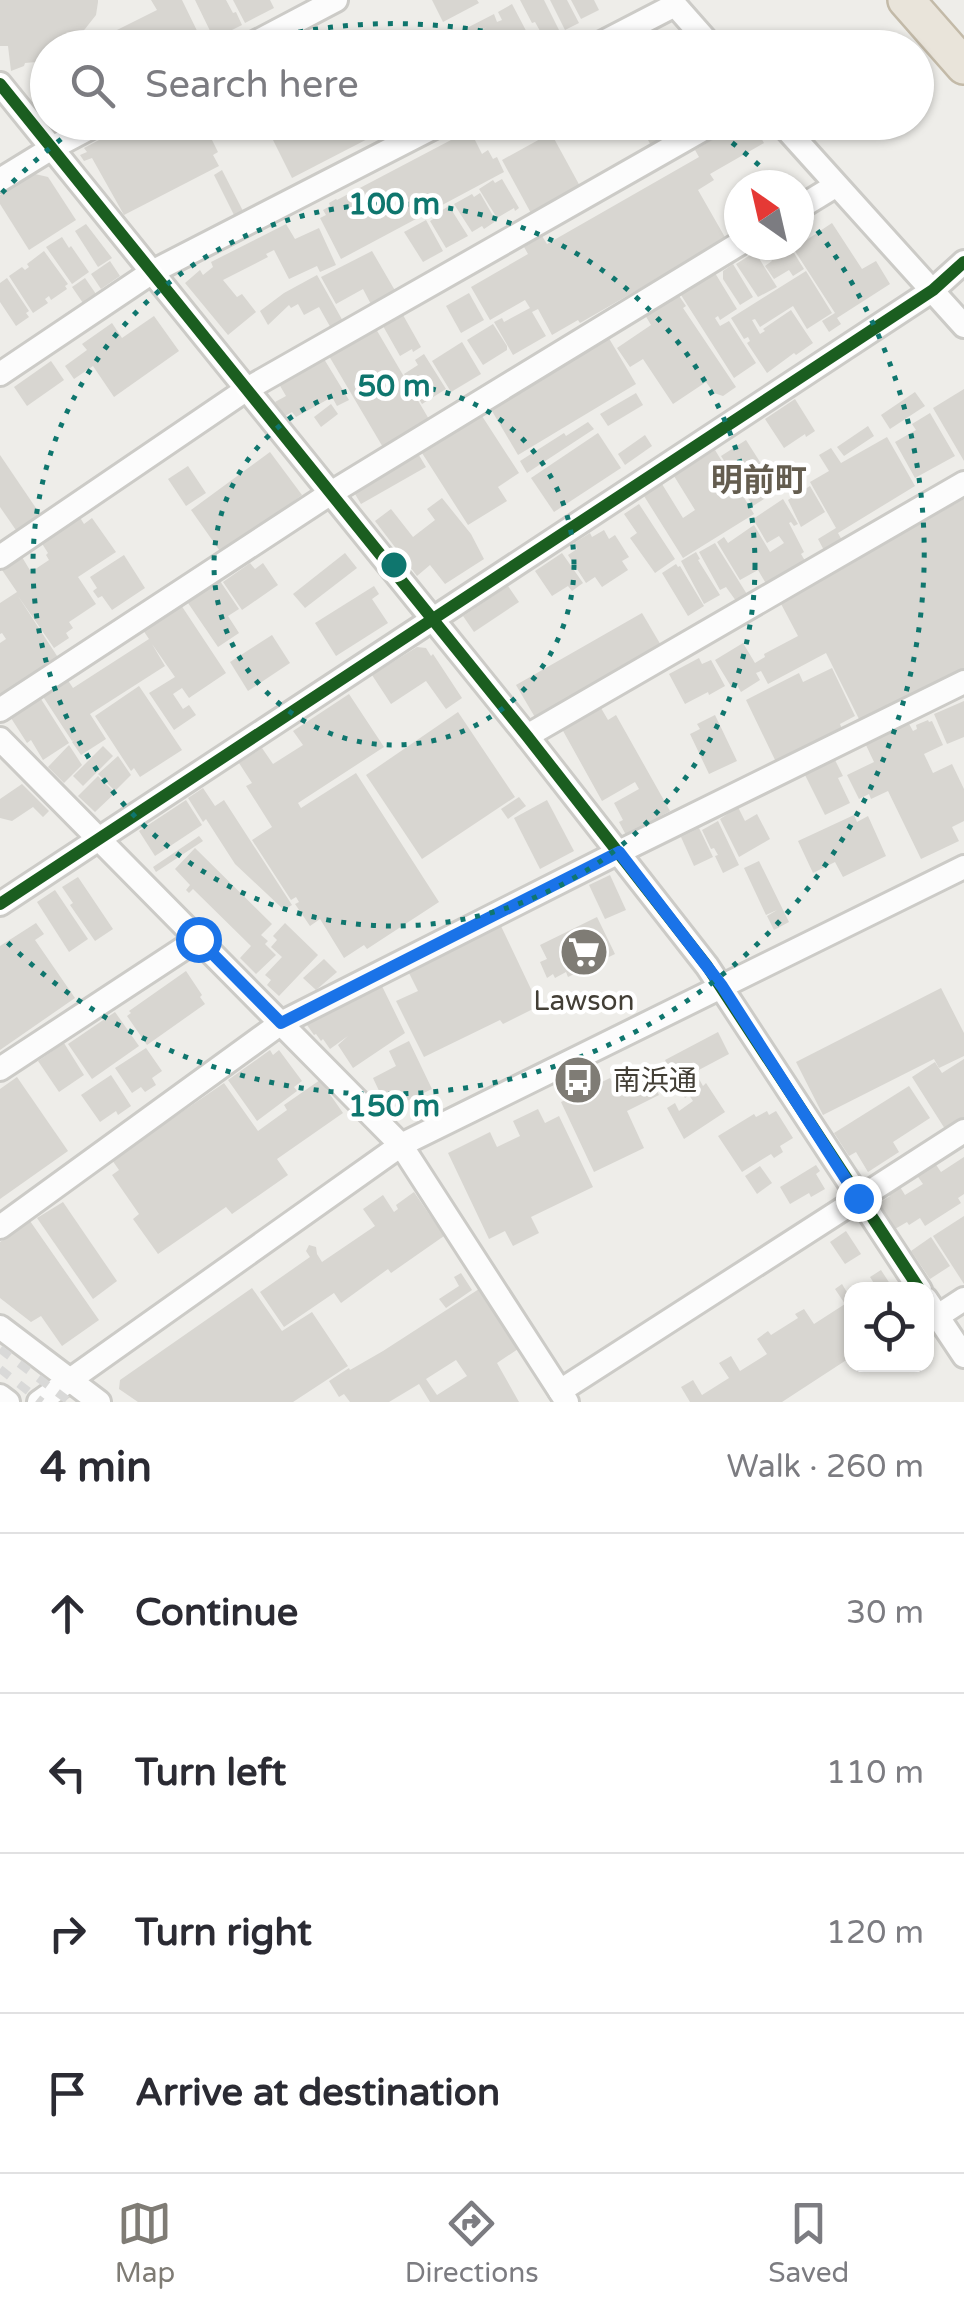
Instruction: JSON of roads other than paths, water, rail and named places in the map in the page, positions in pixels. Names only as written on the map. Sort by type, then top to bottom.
[{"type":"highway","points":[[906,0],[932,30]]},
{"type":"highway","points":[[937,0],[964,30]]},
{"type":"highway","points":[[934,32],[964,66]]},
{"type":"street","points":[[279,30],[336,0]]},
{"type":"street","points":[[624,30],[673,3],[697,30]]},
{"type":"street","points":[[0,84],[30,121]]},
{"type":"street","points":[[46,140],[527,736],[722,986],[915,1282]]},
{"type":"street","points":[[0,180],[67,140]]},
{"type":"street","points":[[0,374],[152,272],[409,140]]},
{"type":"street","points":[[0,557],[247,389],[684,140]]},
{"type":"street","points":[[795,140],[964,326]]},
{"type":"street","points":[[814,199],[835,186]]},
{"type":"street","points":[[0,710],[330,493],[724,253]]},
{"type":"street","points":[[0,904],[933,290],[964,262]]},
{"type":"street","points":[[527,736],[964,483]]},
{"type":"street","points":[[0,1227],[281,1023],[964,682]]},
{"type":"street","points":[[0,739],[401,1145],[563,1397],[964,1130]]},
{"type":"street","points":[[39,1402],[401,1145],[964,867]]},
{"type":"street","points":[[0,1069],[198,939]]},
{"type":"street","points":[[934,1306],[964,1298]]},
{"type":"street","points":[[934,1310],[964,1356]]},
{"type":"street","points":[[0,1327],[99,1402]]},
{"type":"street","points":[[0,1396],[8,1402]]},
{"type":"railway","points":[[0,1349],[70,1402]]},
{"type":"railway","points":[[0,1369],[42,1402]]},
{"type":"place","name":"Lawson","points":[[584,952]]},
{"type":"place","name":"南浜通","points":[[578,1080]]},
{"type":"district","name":"明前町","points":[[759,480]]}]
